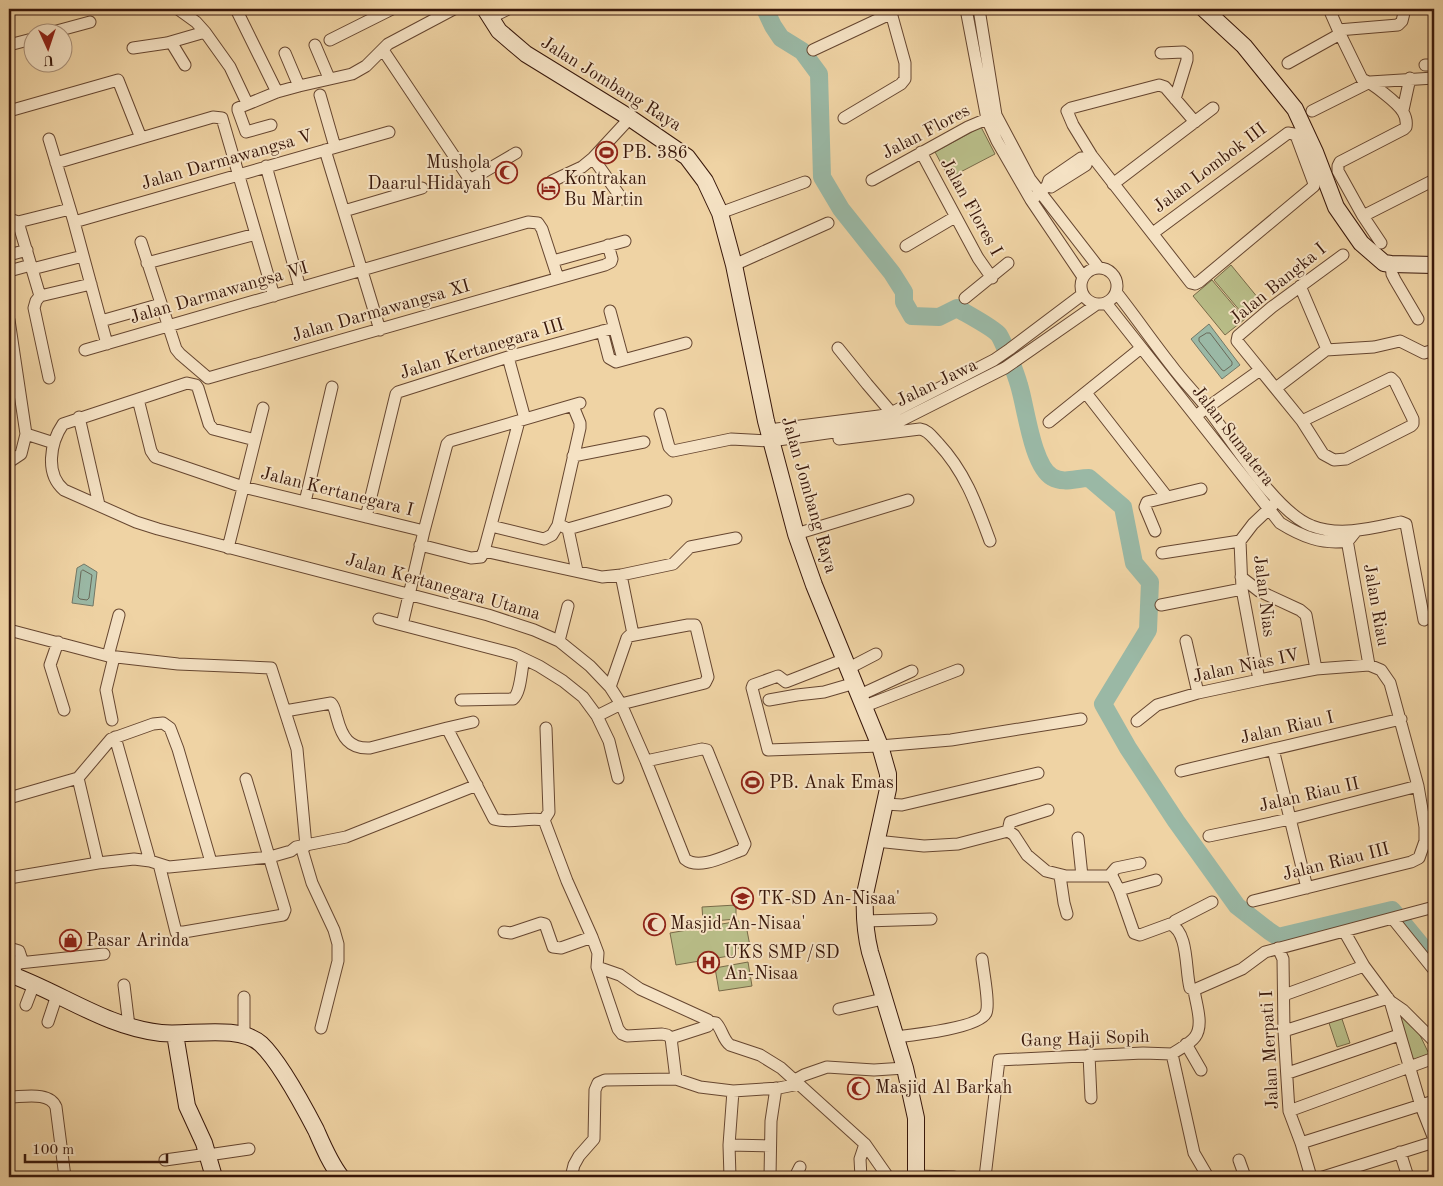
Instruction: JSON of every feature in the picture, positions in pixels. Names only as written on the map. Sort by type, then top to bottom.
[{"type":"main road","points":[[1204,9],[1244,46],[1295,109],[1315,152],[1336,206],[1361,243],[1384,263],[1434,265]]},
{"type":"main road","name":"Jalan Jombang Raya","points":[[487,13],[499,31],[526,54],[630,118],[687,157],[705,181],[720,213],[734,265],[771,440],[796,534],[814,584],[880,746],[888,774],[888,789],[865,894],[865,921],[868,942],[883,999],[905,1068],[916,1118],[916,1177]]},
{"type":"main road","points":[[13,971],[34,984],[103,1017],[129,1026],[175,1034],[212,1032],[244,1034],[253,1037],[263,1045],[275,1062],[315,1128],[326,1154],[341,1177]]},
{"type":"main road","points":[[175,1034],[187,1106],[208,1155],[214,1177]]},
{"type":"street","points":[[178,9],[196,22],[205,32],[230,67],[247,103]]},
{"type":"street","points":[[236,9],[277,92]]},
{"type":"street","points":[[330,40],[392,9]]},
{"type":"street","points":[[271,125],[246,132],[238,109],[247,103],[277,92],[352,74],[388,44],[454,9]]},
{"type":"street","points":[[487,13],[508,9]]},
{"type":"street","points":[[966,9],[992,117],[1039,193],[1083,277]]},
{"type":"street","points":[[978,9],[992,117]]},
{"type":"street","points":[[1329,9],[1362,79],[1370,82],[1403,110],[1407,120],[1404,129],[1339,163],[1338,172],[1381,243]]},
{"type":"street","points":[[1288,63],[1339,32],[1398,25],[1402,21],[1404,9]]},
{"type":"street","points":[[813,50],[891,11],[905,63],[905,79],[901,84],[844,118]]},
{"type":"street","points":[[72,27],[90,22]]},
{"type":"street","points":[[133,48],[171,42],[205,32]]},
{"type":"street","points":[[9,37],[22,39]]},
{"type":"street","points":[[9,46],[22,42]]},
{"type":"street","points":[[171,42],[185,64]]},
{"type":"street","points":[[315,45],[329,78]]},
{"type":"street","points":[[383,50],[470,180],[516,153]]},
{"type":"street","points":[[1161,53],[1184,52],[1187,55],[1175,99]]},
{"type":"street","points":[[285,53],[299,86]]},
{"type":"street","points":[[1403,110],[1410,78]]},
{"type":"street","points":[[1312,111],[1370,82],[1434,78]]},
{"type":"street","points":[[9,111],[118,80],[141,138]]},
{"type":"street","points":[[1153,233],[1090,157],[1072,125],[1067,110],[1156,86],[1165,87],[1194,122]]},
{"type":"street","points":[[320,95],[344,210],[380,330]]},
{"type":"street","points":[[1113,184],[1214,108]]},
{"type":"street","points":[[56,163],[217,116],[222,118],[274,296]]},
{"type":"street","name":"Jalan Flores","points":[[872,180],[968,127],[992,117]]},
{"type":"street","points":[[552,181],[582,167],[593,158],[630,118]]},
{"type":"street","name":"Jalan Darmawangsa V","points":[[74,222],[389,132]]},
{"type":"street","name":"Jalan Lombok III","points":[[1288,133],[1294,134],[1297,138],[1314,186],[1199,282],[1193,284],[1189,280],[1153,233],[1288,133]]},
{"type":"street","points":[[49,139],[107,344]]},
{"type":"street","name":"Jalan Flores I","points":[[921,152],[978,258],[992,278]]},
{"type":"street","points":[[1039,193],[1053,187],[1086,165],[1090,157]]},
{"type":"street","points":[[593,158],[622,199]]},
{"type":"street","points":[[266,166],[300,288]]},
{"type":"street","points":[[1363,216],[1434,180]]},
{"type":"street","points":[[720,213],[805,182]]},
{"type":"street","points":[[344,210],[422,188]]},
{"type":"street","points":[[1039,193],[1098,268]]},
{"type":"street","points":[[40,296],[27,250],[14,220],[70,209]]},
{"type":"street","points":[[906,246],[955,217]]},
{"type":"street","name":"Jalan Darmawangsa VI","points":[[85,350],[533,222],[538,223],[542,229],[553,261]]},
{"type":"street","points":[[734,265],[828,223]]},
{"type":"street","points":[[147,263],[256,234]]},
{"type":"street","points":[[558,278],[553,261],[625,241]]},
{"type":"street","points":[[141,242],[168,326]]},
{"type":"street","name":"Jalan Darmawangsa XI","points":[[168,326],[180,354],[208,378],[609,263],[612,259],[608,245]]},
{"type":"street","points":[[9,255],[27,250]]},
{"type":"street","name":"Jalan Bangka I","points":[[1260,370],[1236,341],[1238,336],[1300,286],[1343,255]]},
{"type":"street","points":[[9,271],[83,256]]},
{"type":"street","name":"Jalan Flores I","points":[[965,298],[992,278],[1008,263]]},
{"type":"street","points":[[1391,264],[1392,274],[1418,319]]},
{"type":"street","points":[[1098,268],[1108,270],[1117,282],[1114,297],[1101,303],[1088,301],[1083,294],[1081,286],[1083,277],[1090,271],[1098,268]]},
{"type":"street","points":[[49,378],[34,308],[36,301],[40,296],[91,284]]},
{"type":"street","points":[[1300,286],[1326,350]]},
{"type":"street","name":"Jalan Sumatera","points":[[1116,292],[1278,501],[1296,518],[1311,526],[1350,534]]},
{"type":"street","name":"Jalan Jawa","points":[[771,440],[890,424],[896,417],[1010,350],[1083,294]]},
{"type":"street","name":"Jalan Jawa","points":[[896,417],[1001,370],[1101,303]]},
{"type":"street","name":"Jalan Sumatera","points":[[1101,303],[1141,348],[1280,522],[1308,538],[1324,542],[1401,522],[1406,524],[1408,526],[1424,620]]},
{"type":"street","name":"Jalan Darmawangsa VI","points":[[101,320],[161,304]]},
{"type":"street","points":[[610,311],[623,359]]},
{"type":"street","points":[[9,320],[25,437],[21,454],[9,462]]},
{"type":"street","name":"Jalan Kertanegara III","points":[[366,517],[398,392],[508,357],[614,328]]},
{"type":"street","points":[[602,331],[609,358],[616,362],[686,343]]},
{"type":"street","points":[[1276,388],[1326,350],[1374,347],[1400,341],[1424,353],[1434,350]]},
{"type":"street","points":[[838,348],[896,417]]},
{"type":"street","points":[[1049,422],[1141,348]]},
{"type":"street","points":[[420,545],[471,558],[481,557],[484,551],[522,420],[508,357]]},
{"type":"street","points":[[993,360],[1001,370]]},
{"type":"street","points":[[1196,416],[1260,370],[1302,421],[1323,454],[1330,459],[1338,461],[1346,458],[1413,424],[1413,419],[1395,382],[1391,378],[1302,421]]},
{"type":"street","name":"Jalan Kertanegara I","points":[[79,417],[191,383],[198,388],[209,424],[213,429],[255,440]]},
{"type":"street","points":[[305,502],[332,387]]},
{"type":"street","points":[[1086,393],[1167,497]]},
{"type":"street","name":"Jalan Kertanegara I","points":[[138,399],[150,451],[155,457],[243,487],[424,531]]},
{"type":"street","points":[[402,624],[420,545],[447,444],[450,441],[577,405],[580,423],[573,456],[563,527],[577,571]]},
{"type":"street","name":"Jalan Kertanegara I","points":[[243,487],[263,408]]},
{"type":"street","points":[[660,414],[669,447],[673,451],[731,439],[808,443],[920,429],[926,430],[948,454],[973,493],[990,541]]},
{"type":"street","points":[[25,437],[53,446],[63,424],[79,417],[99,505]]},
{"type":"street","points":[[573,456],[644,442]]},
{"type":"street","name":"Jalan Kertanegara Utama","points":[[53,446],[52,473],[60,487],[143,524],[228,548],[409,593],[506,621],[559,641],[590,666],[610,687],[620,704],[646,761],[684,859],[689,862],[708,862],[744,848],[745,844],[707,750],[702,749],[646,761]]},
{"type":"street","points":[[228,548],[243,487]]},
{"type":"street","points":[[1155,531],[1145,507],[1146,503],[1201,489]]},
{"type":"street","points":[[491,526],[546,539],[563,527],[666,500]]},
{"type":"street","points":[[796,534],[908,500]]},
{"type":"street","name":"Jalan Nias","points":[[1259,680],[1242,590],[1240,541],[1253,524],[1278,501]]},
{"type":"street","name":"Jalan Riau","points":[[1350,534],[1369,666],[1381,670],[1386,676],[1401,719],[1426,827],[1422,851]]},
{"type":"street","points":[[484,551],[602,577],[673,564],[690,547],[736,538]]},
{"type":"street","points":[[1162,553],[1240,541]]},
{"type":"street","points":[[621,575],[633,634]]},
{"type":"street","points":[[1241,577],[1259,591],[1300,610],[1306,615],[1316,669]]},
{"type":"street","points":[[1161,605],[1242,590]]},
{"type":"street","points":[[559,641],[568,606]]},
{"type":"street","points":[[112,720],[106,690],[119,616]]},
{"type":"street","points":[[379,619],[514,654],[539,666],[563,681],[583,697],[597,716],[609,741],[618,778]]},
{"type":"street","points":[[597,716],[620,704],[705,683],[708,677],[695,625],[633,634],[626,638],[610,687]]},
{"type":"street","points":[[9,630],[111,657],[178,664],[269,667],[272,670],[297,750],[304,846],[312,883],[334,930],[338,944],[338,961],[321,1028]]},
{"type":"street","points":[[1186,641],[1198,693]]},
{"type":"street","points":[[58,642],[50,666],[64,710]]},
{"type":"street","points":[[855,682],[876,654]]},
{"type":"street","points":[[461,700],[513,698],[519,692],[520,673],[524,659]]},
{"type":"street","name":"Jalan Nias IV","points":[[1137,721],[1157,705],[1198,693],[1316,669],[1369,666]]},
{"type":"street","points":[[958,670],[855,682],[801,676],[786,682],[778,676],[752,686],[768,750],[880,746],[951,740],[1081,719]]},
{"type":"street","points":[[769,700],[824,692],[855,682],[912,671]]},
{"type":"street","points":[[801,676],[808,693]]},
{"type":"street","points":[[285,711],[331,703],[344,737],[351,745],[360,748],[370,748],[473,722]]},
{"type":"street","name":"Jalan Riau I","points":[[1181,771],[1401,719]]},
{"type":"street","points":[[9,798],[78,778],[106,743],[115,737],[163,722],[170,728],[178,749],[211,862]]},
{"type":"street","points":[[447,728],[494,819],[514,822],[533,819],[544,820]]},
{"type":"street","points":[[544,820],[549,812],[546,728]]},
{"type":"street","points":[[115,737],[155,862],[174,930],[179,932],[283,915],[284,910],[270,857],[246,778]]},
{"type":"street","points":[[1273,749],[1307,888]]},
{"type":"street","points":[[885,804],[902,805],[1038,773]]},
{"type":"street","points":[[78,778],[98,863]]},
{"type":"street","points":[[9,878],[134,859],[155,862],[168,867],[270,857],[304,846],[361,832],[477,785]]},
{"type":"street","name":"Jalan Riau II","points":[[1209,836],[1290,819],[1418,786]]},
{"type":"street","points":[[1008,831],[1010,822],[1048,810]]},
{"type":"street","points":[[544,820],[567,881],[598,953],[597,967],[618,1029],[622,1034],[627,1036],[662,1034],[672,1038],[708,1026],[709,1022]]},
{"type":"street","points":[[876,841],[924,846],[958,844],[1008,831],[1014,834],[1027,855],[1046,871],[1060,876],[1110,875],[1114,877],[1132,929],[1136,935],[1172,925],[1175,921],[1212,902]]},
{"type":"street","points":[[1078,838],[1082,876]]},
{"type":"street","name":"Jalan Riau III","points":[[1254,901],[1411,862],[1418,858],[1422,851]]},
{"type":"street","points":[[1110,875],[1116,868],[1140,863]]},
{"type":"street","points":[[1060,876],[1067,914]]},
{"type":"street","points":[[1119,890],[1156,880]]},
{"type":"street","points":[[1194,990],[1242,969],[1265,952],[1434,907]]},
{"type":"street","points":[[1395,918],[1434,970]]},
{"type":"street","points":[[865,921],[931,919]]},
{"type":"street","points":[[504,932],[511,933],[540,923],[545,924],[553,947],[561,948],[592,937]]},
{"type":"street","points":[[1172,925],[1181,935],[1186,956],[1187,978],[1190,988],[1194,990],[1199,1015],[1198,1030],[1194,1038],[1172,1054],[1194,1153],[1208,1177]]},
{"type":"street","points":[[1344,931],[1364,966],[1389,999],[1403,1010],[1434,1041]]},
{"type":"street","points":[[9,948],[18,951],[21,957],[13,971]]},
{"type":"street","name":"Jalan Merpati I","points":[[1278,948],[1283,959],[1284,1031],[1289,1111],[1301,1142],[1311,1177]]},
{"type":"street","points":[[13,971],[104,954]]},
{"type":"street","points":[[895,1037],[968,1025],[981,1019],[986,1013],[987,1005],[982,959]]},
{"type":"street","points":[[1284,995],[1364,966]]},
{"type":"street","points":[[597,967],[620,975],[640,989],[709,1022],[716,1023],[721,1027],[727,1043],[765,1057],[781,1068],[865,1144],[888,1177]]},
{"type":"street","points":[[26,1005],[34,984]]},
{"type":"street","points":[[124,985],[129,1026]]},
{"type":"street","points":[[48,1022],[57,995]]},
{"type":"street","points":[[244,997],[244,1034]]},
{"type":"street","points":[[839,1009],[883,999]]},
{"type":"street","points":[[1284,1031],[1389,999]]},
{"type":"street","points":[[1323,1177],[1434,1140],[1421,1106],[1389,999]]},
{"type":"street","points":[[1288,1073],[1399,1035]]},
{"type":"street","points":[[672,1038],[676,1079]]},
{"type":"street","points":[[1186,1044],[1201,1070]]},
{"type":"street","name":"Gang Haji Sopih","points":[[985,1177],[999,1060],[1143,1052],[1172,1054]]},
{"type":"street","points":[[1089,1055],[1091,1098]]},
{"type":"street","points":[[1289,1111],[1434,1058]]},
{"type":"street","points":[[572,1177],[574,1165],[579,1156],[594,1138],[595,1090],[598,1084],[605,1080],[676,1079],[700,1087],[733,1092],[776,1088],[797,1082],[804,1074],[827,1067],[874,1070],[905,1068]]},
{"type":"street","points":[[770,1177],[772,1103],[776,1088]]},
{"type":"street","points":[[730,1177],[729,1145],[733,1092]]},
{"type":"street","points":[[9,1097],[44,1097],[51,1098],[54,1102],[65,1177]]},
{"type":"street","points":[[1301,1142],[1434,1101]]},
{"type":"street","points":[[862,1177],[860,1159],[865,1144]]},
{"type":"street","points":[[729,1145],[770,1146]]},
{"type":"street","points":[[165,1160],[249,1149]]},
{"type":"street","points":[[1400,1152],[1408,1177]]},
{"type":"street","points":[[1239,1160],[1244,1174],[1243,1177]]},
{"type":"street","points":[[916,1177],[954,1177]]},
{"type":"green space","points":[[981,127],[995,154],[949,178],[935,152]]},
{"type":"green space","points":[[1231,265],[1263,304],[1246,318],[1214,280]]},
{"type":"green space","points":[[1212,280],[1245,319],[1225,335],[1193,296]]},
{"type":"green space","points":[[736,905],[736,919],[703,922],[702,907]]},
{"type":"green space","points":[[745,920],[750,946],[734,949],[735,955],[676,965],[670,933]]},
{"type":"green space","points":[[748,962],[752,986],[719,991],[715,968]]},
{"type":"green space","points":[[1392,1007],[1417,1029],[1429,1054],[1411,1061]]},
{"type":"green space","points":[[1341,1016],[1350,1043],[1337,1047],[1328,1020]]},
{"type":"water","points":[[1209,324],[1240,365],[1222,379],[1191,339]]},
{"type":"water","points":[[84,564],[97,572],[93,606],[72,603],[77,568]]},
{"type":"waterway","points":[[765,9],[781,38],[802,51],[819,74],[822,177],[841,209],[892,273],[904,292],[904,302],[912,316],[939,317],[957,308],[996,332],[1004,345],[1015,374],[1039,461],[1045,471],[1052,477],[1061,480],[1089,478],[1123,507],[1134,563],[1150,582],[1148,630],[1103,704],[1128,748],[1176,821],[1237,906],[1278,937],[1392,910],[1434,961]]},
{"type":"place","name":"PB. 386","points":[[606,153]]},
{"type":"place","name":"Mushola Daarul Hidayah","points":[[507,173]]},
{"type":"place","name":"Kontrakan Bu Martin","points":[[548,189]]},
{"type":"place","name":"PB. Anak Emas","points":[[753,783]]},
{"type":"place","name":"TK-SD An-Nisaa'","points":[[742,899]]},
{"type":"place","name":"Masjid An-Nisaa'","points":[[654,924]]},
{"type":"place","name":"Pasar Arinda","points":[[70,941]]},
{"type":"place","name":"UKS SMP/SD An-Nisaa","points":[[708,963]]},
{"type":"place","name":"Masjid Al Barkah","points":[[859,1088]]}]
